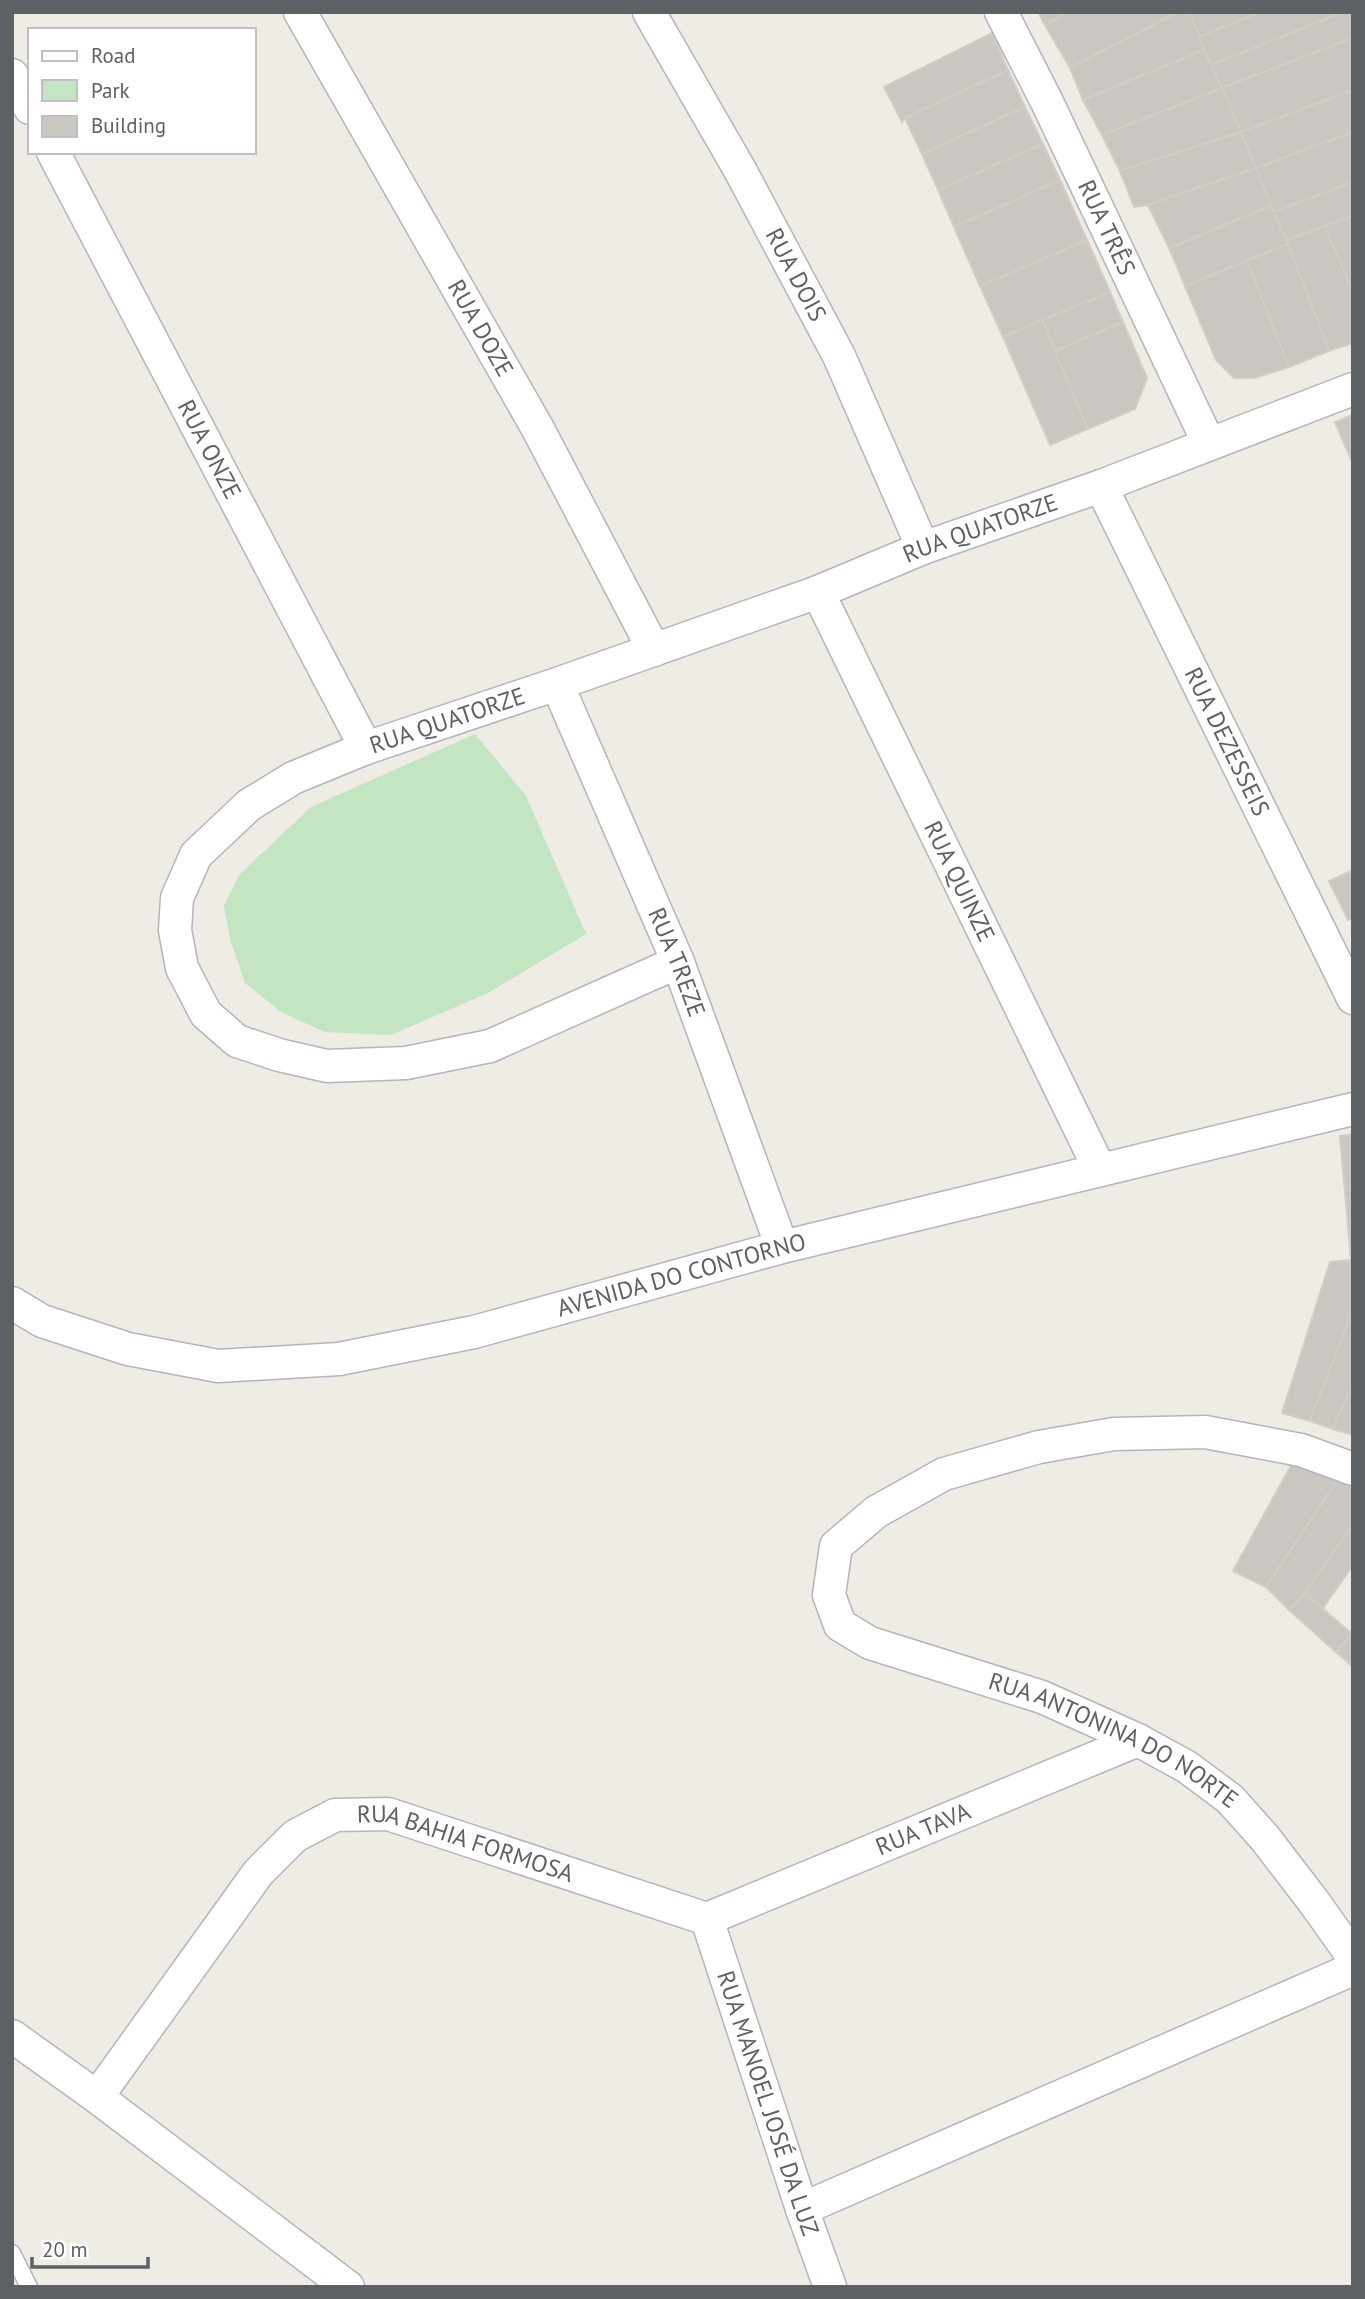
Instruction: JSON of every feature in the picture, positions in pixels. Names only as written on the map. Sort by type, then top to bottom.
[{"type":"street","name":"RUA DOZE","points":[[300,12],[538,429],[654,650]]},
{"type":"street","name":"RUA DOIS","points":[[649,12],[740,170],[839,356],[923,548]]},
{"type":"street","name":"RUA TRÊS","points":[[1001,12],[1047,102],[1209,444]]},
{"type":"street","points":[[12,75],[28,104]]},
{"type":"street","name":"RUA ONZE","points":[[54,154],[366,748]]},
{"type":"street","name":"RUA QUATORZE","points":[[678,962],[490,1046],[406,1063],[327,1066],[279,1055],[237,1041],[206,1014],[182,968],[174,930],[177,898],[196,855],[249,804],[293,778],[366,748],[818,592],[923,548],[1101,486],[1353,389]]},
{"type":"street","name":"RUA DEZESSEIS","points":[[1101,486],[1353,998]]},
{"type":"street","name":"RUA QUINZE","points":[[818,592],[1100,1170]]},
{"type":"street","name":"RUA TREZE","points":[[557,684],[678,962],[782,1247]]},
{"type":"street","name":"AVENIDA DO CONTORNO","points":[[12,1303],[42,1321],[128,1349],[218,1366],[339,1359],[474,1332],[782,1247],[1353,1109]]},
{"type":"street","name":"RUA ANTONINA DO NORTE","points":[[1353,1469],[1301,1450],[1205,1432],[1114,1434],[1039,1447],[944,1474],[876,1512],[836,1546],[829,1595],[840,1625],[870,1643],[1042,1697],[1139,1740],[1187,1767],[1230,1799],[1306,1891],[1353,1957]]},
{"type":"street","name":"RUA TAVA","points":[[707,1919],[1139,1740]]},
{"type":"street","name":"RUA BAHIA FORMOSA","points":[[97,2097],[258,1873],[295,1836],[335,1815],[388,1815],[707,1919]]},
{"type":"street","name":"RUA MANOEL JOSÉ DA LUZ","points":[[707,1919],[830,2287]]},
{"type":"street","points":[[802,2209],[1353,1969]]},
{"type":"street","points":[[12,2036],[348,2287]]},
{"type":"lane","points":[[12,2253],[29,2287]]},
{"type":"green space","points":[[475,734],[526,796],[586,934],[488,993],[391,1035],[325,1032],[281,1012],[245,983],[230,939],[224,905],[240,874],[311,807]]},
{"type":"building","points":[[1038,12],[1068,12],[1045,25]]},
{"type":"building","points":[[1068,12],[1178,12],[1070,68],[1045,25]]},
{"type":"building","points":[[1178,12],[1190,12],[1204,50],[1083,100],[1070,68]]},
{"type":"building","points":[[1190,12],[1261,12],[1199,37]]},
{"type":"building","points":[[1261,12],[1343,12],[1211,65],[1199,37]]},
{"type":"building","points":[[1343,12],[1353,12],[1353,38],[1222,88],[1211,65]]},
{"type":"building","points":[[992,33],[1008,70],[905,118],[902,122],[884,87]]},
{"type":"building","points":[[1353,38],[1353,90],[1241,132],[1222,88]]},
{"type":"building","points":[[1204,50],[1222,88],[1102,135],[1083,100]]},
{"type":"building","points":[[1008,70],[1025,107],[922,154],[905,118]]},
{"type":"building","points":[[1222,88],[1241,132],[1120,171],[1102,135]]},
{"type":"building","points":[[1353,90],[1353,132],[1256,168],[1241,132]]},
{"type":"building","points":[[1025,107],[1043,144],[938,190],[922,154]]},
{"type":"building","points":[[1241,132],[1256,168],[1148,205],[1134,207],[1120,171]]},
{"type":"building","points":[[1353,132],[1353,182],[1273,212],[1256,168]]},
{"type":"building","points":[[1043,144],[1060,180],[954,227],[938,190]]},
{"type":"building","points":[[1256,168],[1271,206],[1169,248],[1148,205]]},
{"type":"building","points":[[1060,180],[1087,240],[980,286],[954,227]]},
{"type":"building","points":[[1353,182],[1353,216],[1287,240],[1273,212]]},
{"type":"building","points":[[1271,206],[1288,244],[1185,286],[1169,248]]},
{"type":"building","points":[[1353,216],[1353,293],[1325,226]]},
{"type":"building","points":[[1325,226],[1353,293],[1353,343],[1329,351],[1287,240]]},
{"type":"building","points":[[1087,240],[1110,292],[1003,337],[980,286]]},
{"type":"building","points":[[1288,244],[1329,351],[1289,367],[1247,261]]},
{"type":"building","points":[[1247,261],[1289,367],[1254,378],[1234,378],[1216,360],[1185,286]]},
{"type":"building","points":[[1110,292],[1123,322],[1055,351],[1042,320]]},
{"type":"building","points":[[1042,320],[1088,429],[1050,445],[1003,337]]},
{"type":"building","points":[[1123,322],[1147,378],[1135,409],[1088,429],[1055,351]]},
{"type":"building","points":[[1353,415],[1353,464],[1335,422]]},
{"type":"building","points":[[1353,870],[1353,918],[1348,920],[1329,881]]},
{"type":"building","points":[[1353,1134],[1353,1260],[1351,1260],[1340,1136]]},
{"type":"building","points":[[1353,1260],[1353,1309],[1310,1421],[1282,1413],[1330,1262]]},
{"type":"building","points":[[1353,1309],[1353,1383],[1333,1429],[1310,1421]]},
{"type":"building","points":[[1353,1383],[1353,1435],[1333,1429]]},
{"type":"building","points":[[1294,1460],[1340,1476],[1266,1587],[1233,1571]]},
{"type":"building","points":[[1340,1476],[1353,1482],[1353,1524],[1305,1593],[1289,1610],[1266,1587]]},
{"type":"building","points":[[1353,1524],[1353,1565],[1323,1608],[1305,1593]]},
{"type":"building","points":[[1305,1593],[1352,1634],[1336,1652],[1289,1610]]},
{"type":"building","points":[[1353,1633],[1353,1667],[1336,1652]]}]
